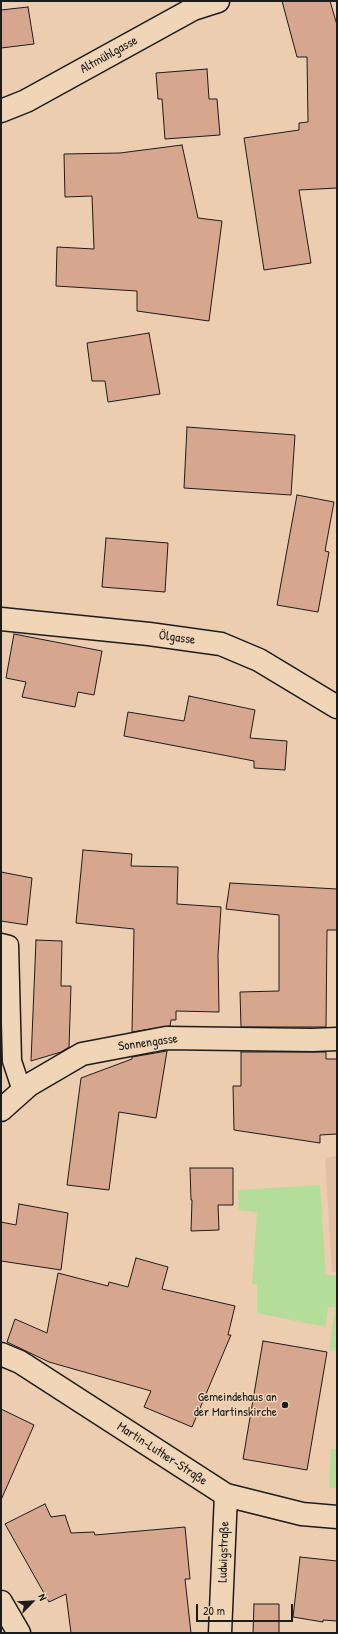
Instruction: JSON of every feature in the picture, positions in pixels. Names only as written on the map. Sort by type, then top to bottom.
[{"type":"street","name":"Altmühlgasse","points":[[1,111],[26,101],[193,9],[218,1]]},
{"type":"street","name":"Ölgasse","points":[[1,619],[149,634],[221,644],[259,660],[337,707]]},
{"type":"street","name":"Sonnengasse","points":[[1,1110],[28,1085],[82,1054],[166,1038],[337,1039]]},
{"type":"street","name":"Martin-Luther-Straße","points":[[1,1354],[20,1362],[226,1496],[302,1514],[337,1517]]},
{"type":"street","name":"Ludwigstraße","points":[[220,1633],[226,1496]]},
{"type":"street","points":[[1,1602],[19,1633]]},
{"type":"lane","points":[[1,943],[9,944],[12,1061],[22,1091]]},
{"type":"shaded area","points":[[337,1156],[337,1272],[332,1272],[325,1158]]},
{"type":"green space","points":[[320,1185],[326,1275],[337,1275],[337,1351],[329,1350],[335,1307],[328,1307],[326,1327],[257,1313],[257,1285],[252,1284],[257,1212],[239,1210],[238,1190]]},
{"type":"green space","points":[[331,1449],[337,1449],[337,1488],[329,1488]]},
{"type":"building","points":[[282,1],[330,1],[337,25],[337,188],[299,190],[311,263],[264,270],[244,138],[299,130],[299,123],[308,122],[307,57],[297,57]]},
{"type":"building","points":[[28,7],[34,44],[1,48],[1,10]]},
{"type":"building","points":[[207,69],[209,99],[217,99],[220,135],[165,139],[162,99],[158,99],[156,73]]},
{"type":"building","points":[[182,145],[198,218],[222,221],[209,321],[137,311],[137,291],[56,286],[57,247],[94,249],[92,196],[65,197],[64,154],[120,153]]},
{"type":"building","points":[[149,333],[160,394],[108,402],[105,381],[92,381],[87,343]]},
{"type":"building","points":[[187,427],[295,435],[291,495],[184,488]]},
{"type":"building","points":[[297,495],[334,502],[325,551],[329,552],[318,612],[277,605]]},
{"type":"building","points":[[106,538],[168,543],[165,592],[102,587]]},
{"type":"building","points":[[14,634],[102,651],[94,695],[78,692],[75,707],[22,697],[26,682],[6,678]]},
{"type":"building","points":[[189,696],[255,710],[250,738],[287,741],[285,770],[254,768],[254,761],[124,736],[128,712],[184,721]]},
{"type":"building","points":[[83,850],[132,854],[131,866],[178,867],[177,904],[221,907],[218,955],[219,1012],[176,1011],[176,1020],[171,1020],[170,1026],[132,1032],[134,929],[76,923]]},
{"type":"building","points":[[1,872],[32,878],[27,925],[1,921]]},
{"type":"building","points":[[230,883],[337,889],[337,930],[327,930],[326,1027],[241,1027],[240,992],[279,991],[279,915],[226,909]]},
{"type":"building","points":[[36,940],[62,941],[61,986],[71,986],[69,1047],[61,1052],[31,1061]]},
{"type":"building","points":[[167,1051],[156,1118],[119,1112],[109,1190],[67,1185],[81,1078],[132,1059],[132,1057]]},
{"type":"building","points":[[241,1052],[326,1052],[326,1059],[337,1059],[337,1134],[320,1135],[320,1143],[234,1130],[233,1086],[241,1086]]},
{"type":"building","points":[[190,1168],[233,1168],[233,1205],[218,1205],[219,1230],[191,1231],[192,1200]]},
{"type":"building","points":[[19,1204],[68,1213],[61,1270],[1,1261],[1,1222],[16,1225]]},
{"type":"building","points":[[136,1258],[168,1267],[162,1289],[235,1306],[228,1335],[231,1335],[192,1427],[144,1407],[151,1391],[49,1362],[7,1342],[15,1319],[47,1333],[58,1273],[108,1286],[109,1282],[128,1287]]},
{"type":"building","name":"Gemeindehaus an der Martinskirche","points":[[263,1341],[327,1352],[307,1470],[243,1459]]},
{"type":"building","points":[[1,1409],[34,1425],[1,1500]]},
{"type":"building","points":[[45,1504],[51,1517],[65,1515],[71,1533],[94,1532],[95,1535],[185,1527],[190,1579],[185,1579],[191,1633],[71,1633],[66,1594],[49,1602],[5,1524]]},
{"type":"building","points":[[300,1557],[337,1561],[337,1621],[323,1620],[323,1622],[293,1617]]},
{"type":"building","points":[[254,1604],[279,1604],[279,1633],[253,1633]]},
{"type":"place","name":"Gemeindehaus an der Martinskirche","points":[[285,1405]]}]
